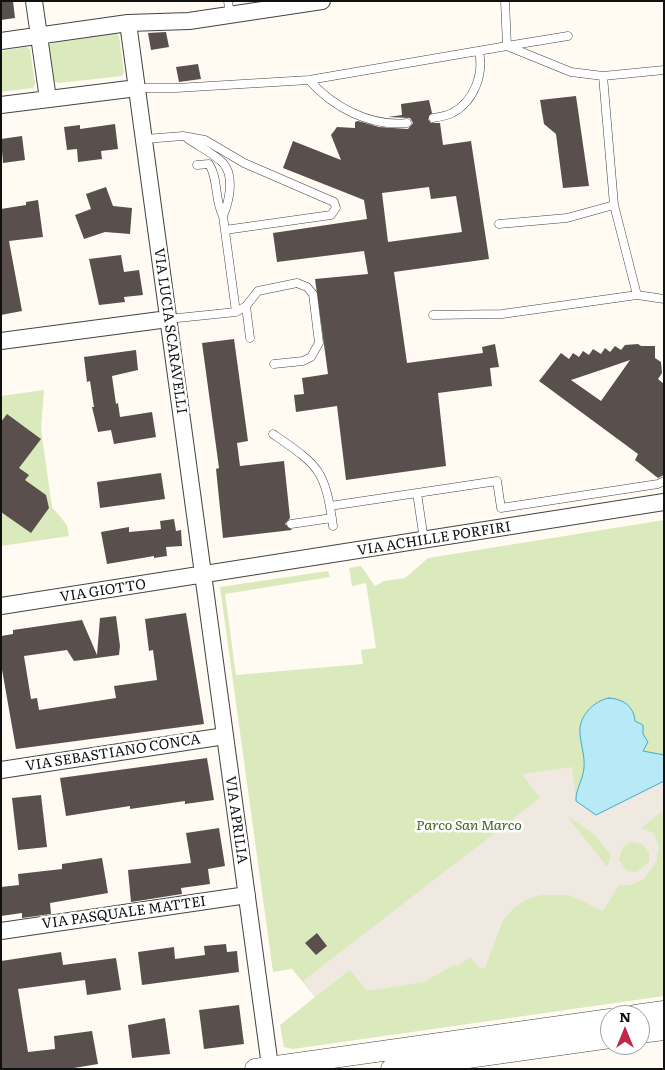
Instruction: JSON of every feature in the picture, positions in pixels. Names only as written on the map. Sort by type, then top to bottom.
[{"type":"street","points":[[34,1],[48,98]]},
{"type":"street","points":[[1,41],[128,23],[189,21],[229,8],[320,1]]},
{"type":"street","name":"VIA LUCIA SCARAVELLI","points":[[128,23],[204,574]]},
{"type":"street","points":[[1,105],[137,88]]},
{"type":"street","points":[[1,341],[168,319]]},
{"type":"street","name":"VIA ACHILLE PORFIRI","points":[[204,574],[664,502]]},
{"type":"street","name":"VIA GIOTTO","points":[[1,606],[204,574]]},
{"type":"street","name":"VIA APRILIA","points":[[204,574],[247,895],[265,1068]]},
{"type":"street","name":"VIA SEBASTIANO CONCA","points":[[1,770],[225,736]]},
{"type":"street","name":"VIA PASQUALE MATTEI","points":[[1,931],[247,895]]},
{"type":"street","points":[[650,1013],[664,1011]]},
{"type":"street","points":[[265,1068],[600,1019]]},
{"type":"street","points":[[650,1032],[664,1030]]},
{"type":"street","points":[[391,1069],[600,1039]]},
{"type":"lane","points":[[504,1],[508,46]]},
{"type":"lane","points":[[137,88],[176,88],[309,80],[568,36]]},
{"type":"lane","points":[[508,46],[571,72],[602,76],[664,70]]},
{"type":"lane","points":[[433,118],[452,113],[469,97],[480,74],[481,62],[479,52]]},
{"type":"lane","points":[[602,76],[614,205],[637,295]]},
{"type":"lane","points":[[309,80],[328,99],[361,116],[386,123],[407,123]]},
{"type":"lane","points":[[145,139],[183,136],[205,140],[244,164],[334,202],[336,208],[332,215],[225,230]]},
{"type":"lane","points":[[183,136],[224,164],[228,176],[229,201],[222,216]]},
{"type":"lane","points":[[197,165],[209,164],[216,174],[219,209],[225,230],[236,312]]},
{"type":"lane","points":[[500,224],[567,218],[614,205]]},
{"type":"lane","points":[[168,319],[236,312],[246,306],[258,291],[297,284],[307,287],[313,294],[319,343],[311,356],[304,361],[274,364]]},
{"type":"lane","points":[[432,315],[502,314],[637,295],[664,299]]},
{"type":"lane","points":[[246,306],[250,338]]},
{"type":"lane","points":[[272,434],[305,456],[320,472],[330,506],[332,522],[291,524]]},
{"type":"lane","points":[[330,506],[497,481],[501,508],[658,484],[664,481]]},
{"type":"lane","points":[[417,493],[424,540]]},
{"type":"green space","points":[[115,33],[119,36],[124,72],[122,76],[59,83],[54,81],[48,45]]},
{"type":"green space","points":[[26,47],[30,49],[35,84],[33,88],[1,92],[1,51]]},
{"type":"green space","points":[[44,390],[41,429],[52,507],[67,525],[69,536],[1,546],[1,396]]},
{"type":"green space","name":"Parco San Marco","points":[[664,520],[664,996],[293,1049],[284,1047],[280,1025],[315,997],[292,969],[273,972],[220,587],[328,571],[330,577],[225,594],[236,675],[363,664],[361,650],[376,648],[366,583],[352,586],[349,568],[361,566],[375,586],[384,581],[405,578],[428,558]]},
{"type":"shaded area","points":[[572,767],[576,801],[596,815],[664,781],[664,810],[641,828],[654,833],[659,847],[656,862],[644,879],[631,885],[619,885],[603,911],[569,895],[540,895],[526,900],[514,908],[503,920],[485,968],[479,967],[470,957],[457,967],[454,965],[424,982],[367,991],[350,970],[315,997],[303,981],[540,798],[522,774]],"holes":[[[567,816],[593,833],[611,855],[607,867]],[[631,842],[642,844],[649,852],[649,862],[637,872],[627,871],[619,860],[623,847]]]},
{"type":"water","points":[[609,698],[627,704],[632,711],[635,721],[643,725],[643,734],[648,742],[643,751],[664,755],[664,781],[596,815],[576,801],[584,768],[580,728],[584,716],[592,706]]},
{"type":"building","points":[[1,1],[13,1],[15,18],[1,20]]},
{"type":"building","points":[[166,32],[169,47],[151,50],[148,33]]},
{"type":"building","points":[[198,64],[201,79],[179,82],[176,67]]},
{"type":"building","points":[[576,96],[589,186],[563,188],[556,134],[544,124],[540,100]]},
{"type":"building","points":[[429,100],[432,113],[428,119],[431,123],[440,123],[443,145],[471,141],[489,259],[394,272],[407,363],[483,353],[482,347],[495,344],[499,367],[490,368],[492,386],[438,393],[446,466],[346,480],[337,406],[296,412],[294,395],[304,394],[302,378],[328,374],[315,279],[368,274],[364,251],[277,262],[273,233],[367,219],[364,200],[283,168],[293,141],[341,160],[331,135],[337,127],[355,128],[355,122],[358,121],[379,127],[408,129],[413,123],[410,118],[388,117],[402,115],[401,104]],"holes":[[[429,187],[431,199],[456,196],[462,232],[388,242],[382,193]]]},
{"type":"building","points":[[115,124],[118,149],[101,151],[102,159],[78,162],[77,149],[67,150],[64,127],[80,125],[80,129]]},
{"type":"building","points":[[22,136],[25,160],[3,163],[1,139]]},
{"type":"building","points":[[106,187],[113,206],[132,208],[130,234],[105,232],[84,239],[75,215],[91,209],[86,194]]},
{"type":"building","points":[[38,200],[43,237],[9,241],[22,311],[1,315],[1,209],[26,205],[26,202]]},
{"type":"building","points":[[121,255],[124,272],[139,270],[143,295],[124,297],[125,302],[99,305],[89,259]]},
{"type":"building","points":[[234,339],[248,441],[237,443],[240,466],[284,461],[290,518],[285,524],[292,530],[223,538],[216,469],[219,468],[202,343]]},
{"type":"building","points":[[625,345],[655,346],[655,358],[661,362],[662,373],[658,379],[664,384],[664,475],[658,478],[635,460],[638,454],[539,381],[561,353],[569,359],[573,353],[579,357],[583,351],[589,355],[593,349],[601,354],[605,348],[610,352],[615,346],[621,350]],"holes":[[[630,360],[601,401],[571,380]]]},
{"type":"building","points":[[136,350],[138,370],[112,376],[116,404],[118,403],[120,417],[152,412],[156,437],[114,444],[111,430],[98,432],[92,407],[94,407],[90,381],[87,382],[84,357]]},
{"type":"building","points":[[7,414],[41,439],[19,468],[29,475],[25,480],[46,495],[49,508],[31,533],[1,512],[1,422]]},
{"type":"building","points":[[161,473],[165,499],[100,508],[97,482]]},
{"type":"building","points":[[174,519],[176,531],[181,530],[182,546],[166,547],[167,556],[154,558],[154,556],[107,564],[101,532],[129,527],[129,532],[161,529],[160,521]]},
{"type":"building","points":[[186,613],[204,724],[16,749],[1,664],[1,636],[13,634],[13,630],[82,620],[97,655],[100,618],[116,616],[120,646],[119,655],[74,661],[67,650],[24,656],[31,699],[37,698],[39,710],[116,698],[114,686],[157,680],[153,650],[149,651],[145,619]]},
{"type":"building","points":[[207,758],[214,800],[185,804],[185,801],[130,809],[130,806],[66,816],[60,778]]},
{"type":"building","points":[[41,795],[47,847],[18,850],[12,798]]},
{"type":"building","points":[[219,828],[225,866],[208,869],[210,884],[181,888],[182,894],[131,902],[128,870],[191,863],[186,833]]},
{"type":"building","points":[[102,858],[108,893],[50,903],[51,914],[22,918],[22,913],[1,916],[1,887],[19,885],[18,874],[62,869],[62,864]]},
{"type":"building","points":[[317,933],[327,946],[316,955],[305,943]]},
{"type":"building","points":[[226,944],[227,952],[237,951],[239,972],[142,985],[138,952],[174,947],[175,959],[205,955],[204,946]]},
{"type":"building","points":[[61,952],[63,965],[116,958],[121,990],[87,995],[85,980],[18,989],[28,1052],[55,1049],[54,1036],[92,1031],[98,1064],[68,1069],[1,1069],[1,961]]},
{"type":"building","points":[[239,1005],[244,1044],[204,1049],[199,1010]]},
{"type":"building","points":[[165,1018],[170,1054],[132,1058],[128,1025]]}]
